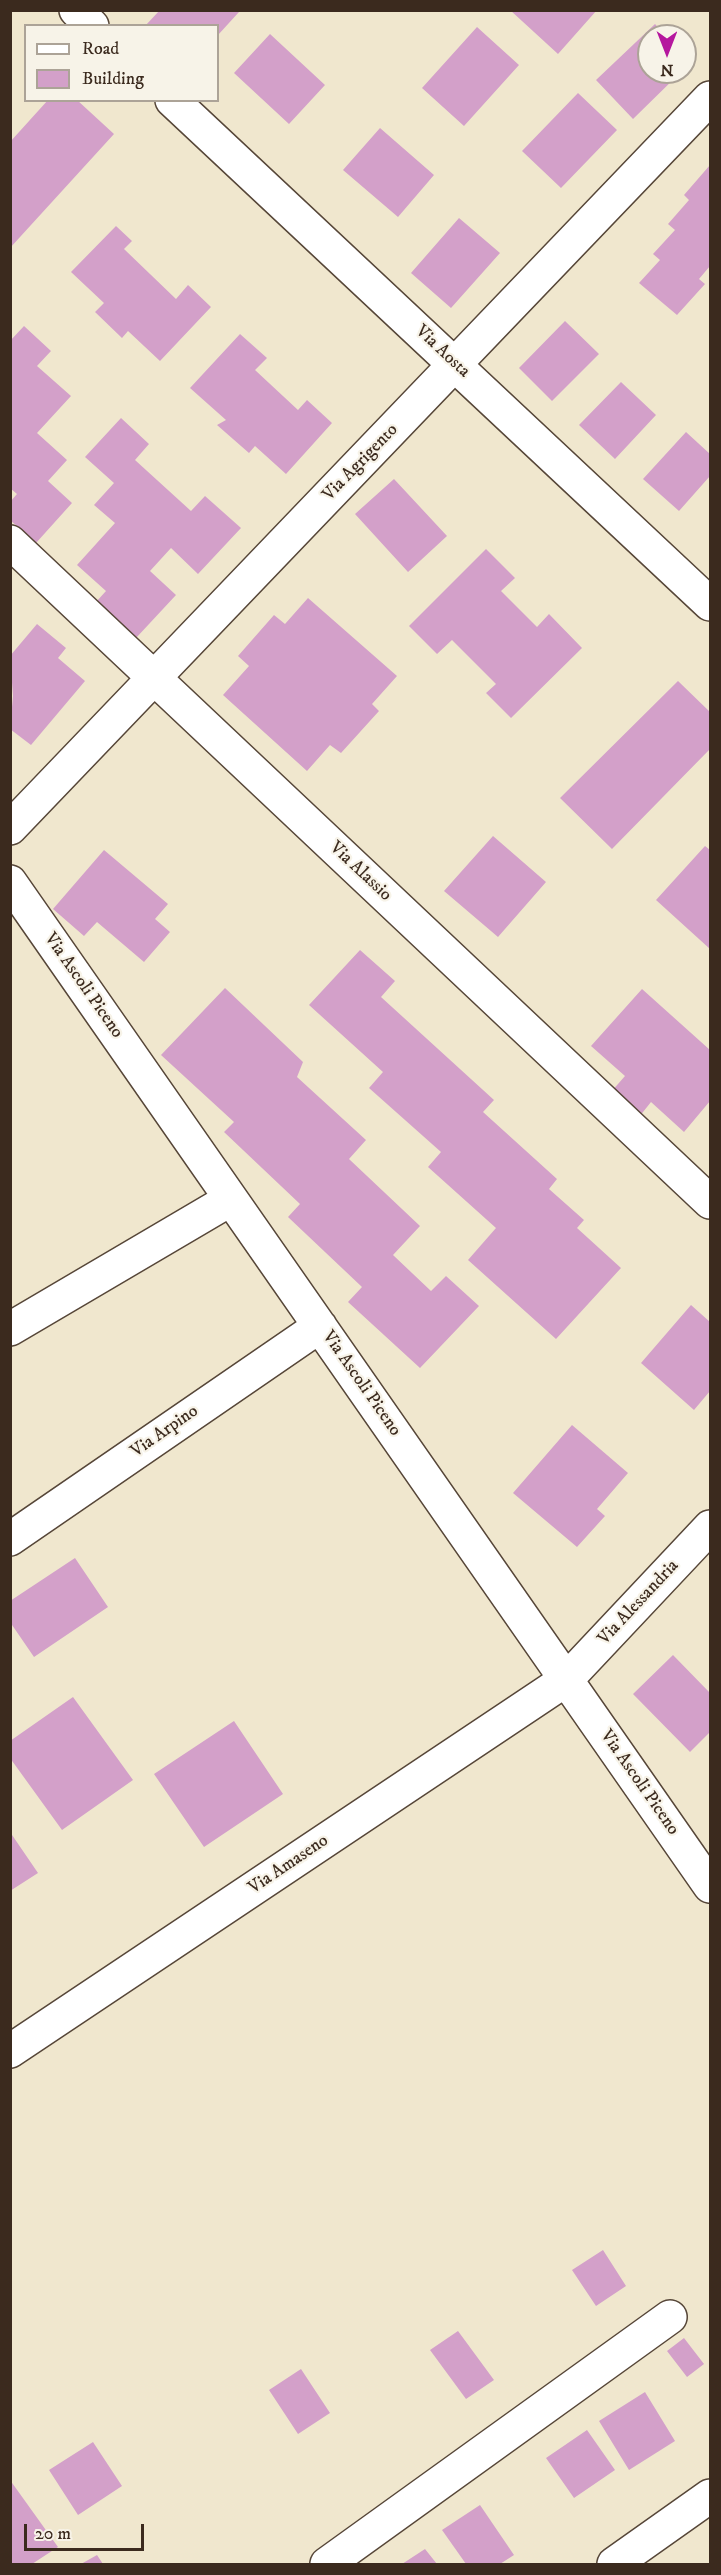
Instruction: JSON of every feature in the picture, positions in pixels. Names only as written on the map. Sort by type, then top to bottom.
[{"type":"street","points":[[76,10],[90,24]]},
{"type":"street","name":"Via Agrigento","points":[[10,828],[711,98]]},
{"type":"street","name":"Via Aosta","points":[[174,102],[711,604]]},
{"type":"street","name":"Via Alassio","points":[[10,542],[711,1202]]},
{"type":"street","name":"Via Ascoli Piceno","points":[[10,882],[711,1886]]},
{"type":"street","points":[[10,1329],[231,1199]]},
{"type":"street","name":"Via Arpino","points":[[10,1539],[320,1326]]},
{"type":"street","name":"Via Alessandria","points":[[567,1679],[711,1527]]},
{"type":"street","name":"Via Amaseno","points":[[10,2051],[567,1679]]},
{"type":"street","points":[[327,2565],[670,2317]]},
{"type":"street","points":[[614,2565],[711,2496]]},
{"type":"building","points":[[160,10],[237,10],[239,12],[219,34],[219,24],[147,24]]},
{"type":"building","points":[[510,10],[597,10],[558,54]]},
{"type":"building","points":[[477,27],[519,65],[464,126],[422,88]]},
{"type":"building","points":[[270,34],[325,85],[289,124],[234,73]]},
{"type":"building","points":[[637,41],[637,84],[669,84],[633,119],[596,80]]},
{"type":"building","points":[[578,93],[617,130],[561,188],[522,151]]},
{"type":"building","points":[[46,102],[79,102],[114,134],[10,248],[10,142]]},
{"type":"building","points":[[380,128],[434,175],[398,217],[343,170]]},
{"type":"building","points":[[710,165],[710,266],[699,279],[705,284],[677,315],[639,283],[660,260],[653,254],[675,230],[668,224],[689,200],[684,195]]},
{"type":"building","points":[[459,218],[500,253],[451,308],[411,273]]},
{"type":"building","points":[[116,226],[132,241],[124,249],[176,299],[188,285],[211,307],[160,361],[128,331],[122,338],[95,312],[104,303],[71,272]]},
{"type":"building","points":[[565,321],[599,354],[552,401],[519,368]]},
{"type":"building","points":[[24,326],[51,351],[37,366],[71,396],[37,433],[67,460],[48,481],[72,503],[36,543],[10,520],[10,502],[17,494],[10,488],[10,341]]},
{"type":"building","points":[[240,334],[267,358],[255,370],[298,410],[307,400],[332,423],[286,474],[255,446],[249,453],[217,425],[226,420],[190,388]]},
{"type":"building","points":[[621,382],[656,415],[615,459],[579,425]]},
{"type":"building","points":[[121,418],[149,444],[135,460],[191,511],[205,496],[241,528],[198,574],[171,548],[150,571],[176,595],[136,638],[96,602],[106,591],[77,565],[115,523],[94,505],[114,483],[85,457]]},
{"type":"building","points":[[686,432],[710,454],[710,476],[679,511],[643,479]]},
{"type":"building","points":[[394,479],[447,536],[408,572],[355,514]]},
{"type":"building","points":[[486,549],[515,578],[501,591],[537,627],[549,614],[582,648],[511,718],[486,693],[496,684],[452,640],[437,654],[409,626]]},
{"type":"building","points":[[308,598],[397,676],[372,704],[379,711],[341,753],[330,745],[307,771],[223,695],[249,666],[238,656],[274,615],[285,624]]},
{"type":"building","points":[[37,624],[66,648],[58,658],[85,681],[31,745],[10,729],[13,696],[10,656]]},
{"type":"building","points":[[678,681],[710,712],[710,749],[612,849],[560,798]]},
{"type":"building","points":[[493,836],[546,882],[498,937],[444,891]]},
{"type":"building","points":[[705,846],[710,850],[710,949],[656,900]]},
{"type":"building","points":[[104,850],[168,904],[155,919],[170,932],[144,962],[97,922],[84,936],[53,909]]},
{"type":"building","points":[[360,950],[395,981],[381,997],[494,1100],[483,1112],[557,1179],[549,1189],[584,1220],[577,1228],[621,1268],[556,1339],[468,1260],[496,1228],[428,1167],[441,1152],[369,1088],[383,1072],[309,1005]]},
{"type":"building","points":[[225,988],[303,1062],[297,1077],[366,1140],[349,1159],[420,1226],[393,1255],[431,1291],[446,1276],[479,1306],[420,1368],[348,1302],[362,1287],[288,1217],[300,1204],[224,1132],[234,1122],[161,1055]]},
{"type":"building","points":[[642,989],[710,1050],[710,1101],[684,1132],[651,1102],[639,1117],[611,1092],[625,1076],[591,1046]]},
{"type":"building","points":[[691,1305],[710,1322],[710,1391],[694,1410],[641,1363]]},
{"type":"building","points":[[572,1425],[628,1473],[597,1509],[605,1516],[577,1547],[513,1493]]},
{"type":"building","points":[[75,1558],[108,1607],[34,1657],[10,1622],[10,1601]]},
{"type":"building","points":[[673,1655],[710,1693],[710,1732],[690,1752],[633,1694]]},
{"type":"building","points":[[73,1697],[133,1780],[62,1830],[10,1758],[10,1741]]},
{"type":"building","points":[[234,1721],[283,1794],[204,1847],[154,1774]]},
{"type":"building","points":[[10,1832],[38,1873],[10,1891]]},
{"type":"building","points":[[603,2250],[626,2286],[596,2306],[572,2270]]},
{"type":"building","points":[[458,2331],[494,2380],[466,2399],[430,2350]]},
{"type":"building","points":[[684,2338],[704,2364],[687,2377],[667,2351]]},
{"type":"building","points":[[301,2369],[330,2413],[298,2434],[269,2390]]},
{"type":"building","points":[[645,2392],[675,2441],[629,2470],[599,2421]]},
{"type":"building","points":[[587,2430],[615,2470],[574,2498],[546,2458]]},
{"type":"building","points":[[93,2442],[122,2486],[78,2515],[49,2470]]},
{"type":"building","points":[[10,2480],[58,2547],[32,2564],[10,2564]]},
{"type":"building","points":[[480,2505],[514,2555],[500,2564],[466,2564],[442,2530]]},
{"type":"building","points":[[425,2549],[437,2564],[402,2564]]},
{"type":"building","points":[[97,2555],[103,2564],[81,2564]]}]
